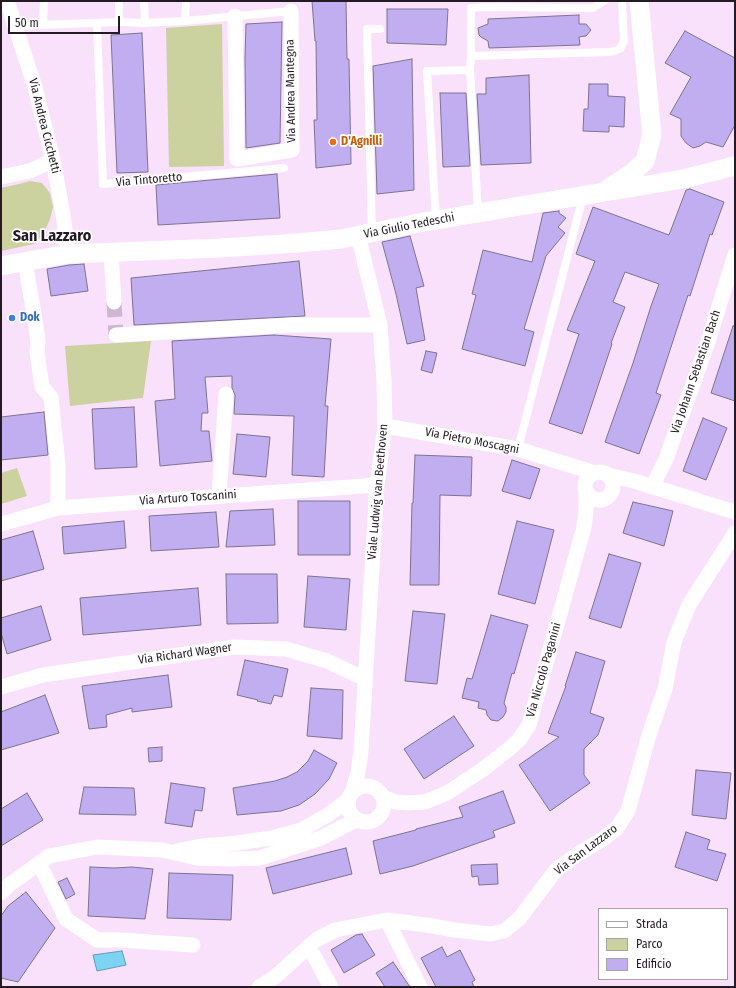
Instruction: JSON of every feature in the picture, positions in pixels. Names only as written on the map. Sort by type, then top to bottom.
[{"type":"street","name":"Via Andrea Cicchetti","points":[[7,1],[35,87],[53,160],[63,214],[68,254]]},
{"type":"street","points":[[640,1],[652,136],[645,161],[646,172],[657,183]]},
{"type":"street","name":"Via Andrea Mantegna","points":[[235,16],[238,159],[292,150],[291,11]]},
{"type":"street","points":[[1,177],[30,171],[53,160]]},
{"type":"street","name":"Via Giulio Tedeschi","points":[[1,266],[68,254],[298,243],[341,239],[436,220],[592,194],[632,173],[645,161]]},
{"type":"street","points":[[592,194],[683,179],[735,166]]},
{"type":"street","name":"Viale Ludwig van Beethoven","points":[[350,795],[358,773],[361,751],[377,485],[385,426],[384,380],[380,325],[365,234]]},
{"type":"street","points":[[111,252],[114,302]]},
{"type":"street","name":"Via Johann Sebastian Bach","points":[[652,487],[666,459],[706,348],[735,255]]},
{"type":"street","points":[[25,261],[36,326],[37,352],[42,387],[51,397],[58,465],[58,508]]},
{"type":"street","points":[[116,335],[292,325],[380,325]]},
{"type":"street","points":[[219,496],[226,394]]},
{"type":"street","name":"Via Pietro Moscagni","points":[[385,426],[518,448],[735,512]]},
{"type":"street","name":"Via Pietro Moscagni","points":[[558,460],[586,490]]},
{"type":"street","points":[[602,474],[613,483],[612,492],[606,499],[597,500],[589,496],[586,490],[588,479],[602,474]]},
{"type":"street","name":"Via Arturo Toscanini","points":[[1,524],[58,508],[377,485]]},
{"type":"street","name":"Via Pietro Moscagni","points":[[612,492],[631,487],[652,487]]},
{"type":"street","name":"Via Niccolò Paganini","points":[[380,793],[395,802],[408,803],[425,802],[447,793],[482,770],[509,749],[519,740],[529,726],[584,527],[586,490]]},
{"type":"street","name":"Via San Lazzaro","points":[[259,987],[275,977],[316,940],[335,930],[387,920],[426,924],[455,930],[490,934],[504,931],[519,919],[556,870],[617,828],[628,811],[632,798],[649,735],[665,689],[674,642],[689,605],[735,533]]},
{"type":"street","name":"Via Richard Wagner","points":[[1,687],[42,675],[234,647],[286,649],[327,661],[365,679]]},
{"type":"street","name":"Viale Ludwig van Beethoven","points":[[361,751],[366,768],[380,793]]},
{"type":"street","points":[[174,852],[201,846],[272,838],[301,830],[340,806],[350,795],[356,789],[366,786],[380,793],[384,803],[380,815],[376,819],[370,821],[364,822],[358,820],[348,808],[350,795]]},
{"type":"street","points":[[1,893],[9,885],[49,856],[97,847],[174,852],[197,858],[260,858],[321,838],[358,820]]},
{"type":"street","points":[[39,863],[66,919],[96,940],[121,940],[193,945]]},
{"type":"street","points":[[387,920],[420,987]]},
{"type":"street","points":[[309,947],[331,987]]},
{"type":"lane","points":[[43,25],[44,1]]},
{"type":"lane","points":[[119,1],[119,22]]},
{"type":"lane","points":[[144,1],[145,24]]},
{"type":"lane","points":[[185,21],[186,1]]},
{"type":"lane","points":[[478,213],[470,70],[471,8],[593,8],[604,1]]},
{"type":"lane","points":[[471,56],[610,52],[620,49],[624,41],[622,1]]},
{"type":"lane","name":"Via Andrea Mantegna","points":[[16,26],[119,22],[145,24],[291,11]]},
{"type":"lane","name":"Via Tintoretto","points":[[97,23],[103,184],[284,168]]},
{"type":"lane","points":[[365,234],[367,29],[380,29]]},
{"type":"lane","points":[[436,220],[427,71],[470,70]]},
{"type":"lane","points":[[518,448],[592,194]]},
{"type":"green space","points":[[222,24],[224,166],[169,167],[166,28]]},
{"type":"green space","points":[[30,181],[42,183],[50,193],[53,207],[50,219],[44,233],[34,244],[1,251],[1,188]]},
{"type":"green space","points":[[151,341],[143,398],[70,406],[65,346]]},
{"type":"green space","points":[[17,468],[27,496],[1,504],[1,473]]},
{"type":"water","points":[[122,951],[126,965],[97,971],[93,955]]},
{"type":"building","points":[[312,1],[346,1],[347,59],[349,59],[351,164],[316,168],[314,120],[317,120],[316,41]]},
{"type":"building","points":[[387,9],[448,9],[446,45],[387,43]]},
{"type":"building","points":[[579,15],[579,24],[586,24],[591,30],[586,36],[579,37],[580,45],[489,48],[488,41],[479,35],[478,28],[488,24],[488,19]]},
{"type":"building","points":[[282,22],[280,143],[246,148],[246,24]]},
{"type":"building","points":[[685,31],[735,58],[735,125],[723,147],[706,142],[693,148],[686,143],[681,136],[681,119],[670,114],[691,77],[665,63]]},
{"type":"building","points":[[142,33],[148,172],[117,173],[111,35]]},
{"type":"building","points":[[412,59],[414,190],[377,194],[373,66]]},
{"type":"building","points":[[529,75],[531,163],[481,165],[477,94],[486,94],[486,78]]},
{"type":"building","points":[[589,84],[608,84],[608,96],[625,97],[624,127],[609,126],[609,132],[583,131],[584,109],[588,109]]},
{"type":"building","points":[[440,93],[466,93],[470,166],[443,167]]},
{"type":"building","points":[[277,174],[280,218],[158,225],[156,185]]},
{"type":"building","points":[[690,189],[724,202],[712,235],[710,234],[690,296],[688,295],[656,393],[661,395],[639,454],[605,442],[659,284],[625,272],[613,302],[625,307],[611,343],[612,344],[582,434],[549,423],[579,334],[567,330],[595,261],[576,254],[593,207],[669,235],[686,190]]},
{"type":"building","points":[[559,211],[559,213],[566,218],[558,227],[565,233],[546,256],[524,329],[534,332],[525,366],[462,349],[476,295],[472,294],[483,250],[532,262],[543,213]]},
{"type":"building","points":[[410,236],[424,286],[416,288],[425,340],[407,344],[396,294],[382,242]]},
{"type":"building","points":[[299,261],[305,316],[134,325],[131,278]]},
{"type":"building","points":[[84,264],[88,291],[51,296],[47,269]]},
{"type":"building","points":[[733,326],[735,326],[735,401],[711,393]]},
{"type":"building","points":[[274,335],[331,339],[325,406],[328,406],[324,477],[292,475],[294,416],[234,414],[235,395],[232,388],[232,376],[205,377],[208,413],[202,413],[201,431],[209,431],[212,461],[160,466],[155,401],[175,399],[172,341]]},
{"type":"building","points":[[426,351],[437,353],[432,373],[421,370]]},
{"type":"building","points":[[134,407],[137,467],[95,469],[92,409]]},
{"type":"building","points":[[44,412],[48,455],[1,460],[1,417]]},
{"type":"building","points":[[703,418],[727,428],[706,480],[683,471]]},
{"type":"building","points":[[237,434],[270,437],[266,477],[233,474]]},
{"type":"building","points":[[415,455],[472,457],[471,496],[440,495],[439,585],[410,585]]},
{"type":"building","points":[[512,460],[540,469],[530,499],[502,491]]},
{"type":"building","points":[[298,501],[350,501],[350,555],[298,555]]},
{"type":"building","points":[[633,502],[673,511],[664,546],[623,533]]},
{"type":"building","points":[[273,509],[275,545],[226,547],[230,511]]},
{"type":"building","points":[[216,512],[219,547],[151,551],[149,516]]},
{"type":"building","points":[[124,521],[126,548],[64,554],[62,527]]},
{"type":"building","points":[[517,521],[554,530],[535,604],[498,594]]},
{"type":"building","points":[[33,531],[44,569],[1,581],[1,540]]},
{"type":"building","points":[[609,554],[641,563],[621,628],[589,618]]},
{"type":"building","points":[[226,574],[277,574],[278,623],[227,624]]},
{"type":"building","points":[[308,576],[350,579],[346,630],[304,627]]},
{"type":"building","points":[[198,588],[201,625],[83,635],[80,598]]},
{"type":"building","points":[[41,606],[51,640],[7,654],[1,633],[1,618]]},
{"type":"building","points":[[413,611],[445,614],[437,684],[405,681]]},
{"type":"building","points":[[491,615],[528,625],[504,703],[506,712],[498,721],[491,720],[487,715],[486,710],[478,708],[479,702],[462,698],[467,678],[472,679]]},
{"type":"building","points":[[576,652],[605,661],[590,713],[604,718],[598,735],[584,749],[584,775],[590,783],[550,811],[519,765],[559,737],[548,733],[566,686]]},
{"type":"building","points":[[245,660],[288,669],[282,697],[274,695],[271,704],[237,695]]},
{"type":"building","points":[[168,675],[172,707],[132,712],[132,708],[106,715],[107,727],[89,729],[82,686]]},
{"type":"building","points":[[311,688],[343,690],[342,739],[307,736]]},
{"type":"building","points":[[45,695],[59,733],[1,750],[1,712]]},
{"type":"building","points":[[454,716],[474,746],[424,779],[404,749]]},
{"type":"building","points":[[162,747],[162,761],[149,762],[148,748]]},
{"type":"building","points":[[314,750],[337,763],[329,779],[315,794],[299,805],[281,811],[237,815],[233,788],[275,781],[287,777],[297,772],[308,761]]},
{"type":"building","points":[[696,770],[731,773],[726,819],[692,815]]},
{"type":"building","points":[[171,783],[205,788],[202,811],[195,810],[192,827],[165,823]]},
{"type":"building","points":[[84,787],[134,788],[136,815],[79,814]]},
{"type":"building","points":[[503,791],[515,823],[493,831],[495,837],[413,866],[380,874],[373,841],[463,817],[459,807]]},
{"type":"building","points":[[27,793],[43,820],[1,846],[1,809]]},
{"type":"building","points":[[686,832],[710,840],[707,849],[726,854],[717,881],[675,867]]},
{"type":"building","points":[[346,848],[352,874],[273,894],[266,868]]},
{"type":"building","points":[[497,864],[498,884],[479,885],[478,876],[472,877],[471,865]]},
{"type":"building","points":[[90,867],[132,867],[153,869],[145,919],[88,916]]},
{"type":"building","points":[[169,873],[233,875],[231,920],[167,918]]},
{"type":"building","points":[[67,878],[75,894],[66,899],[58,882]]},
{"type":"building","points":[[26,892],[55,928],[18,982],[1,978],[1,916],[8,906]]},
{"type":"building","points":[[362,934],[375,955],[344,973],[331,950],[356,935]]},
{"type":"building","points":[[442,947],[447,957],[460,950],[475,980],[472,982],[474,987],[436,987],[421,958]]},
{"type":"building","points":[[393,962],[410,987],[385,987],[376,973]]},
{"type":"tunnel","points":[[114,302],[116,335]]},
{"type":"place","name":"D'Agnilli","points":[[333,142]]},
{"type":"place","name":"Dok","points":[[12,318]]},
{"type":"district","name":"San Lazzaro","points":[[52,237]]}]
